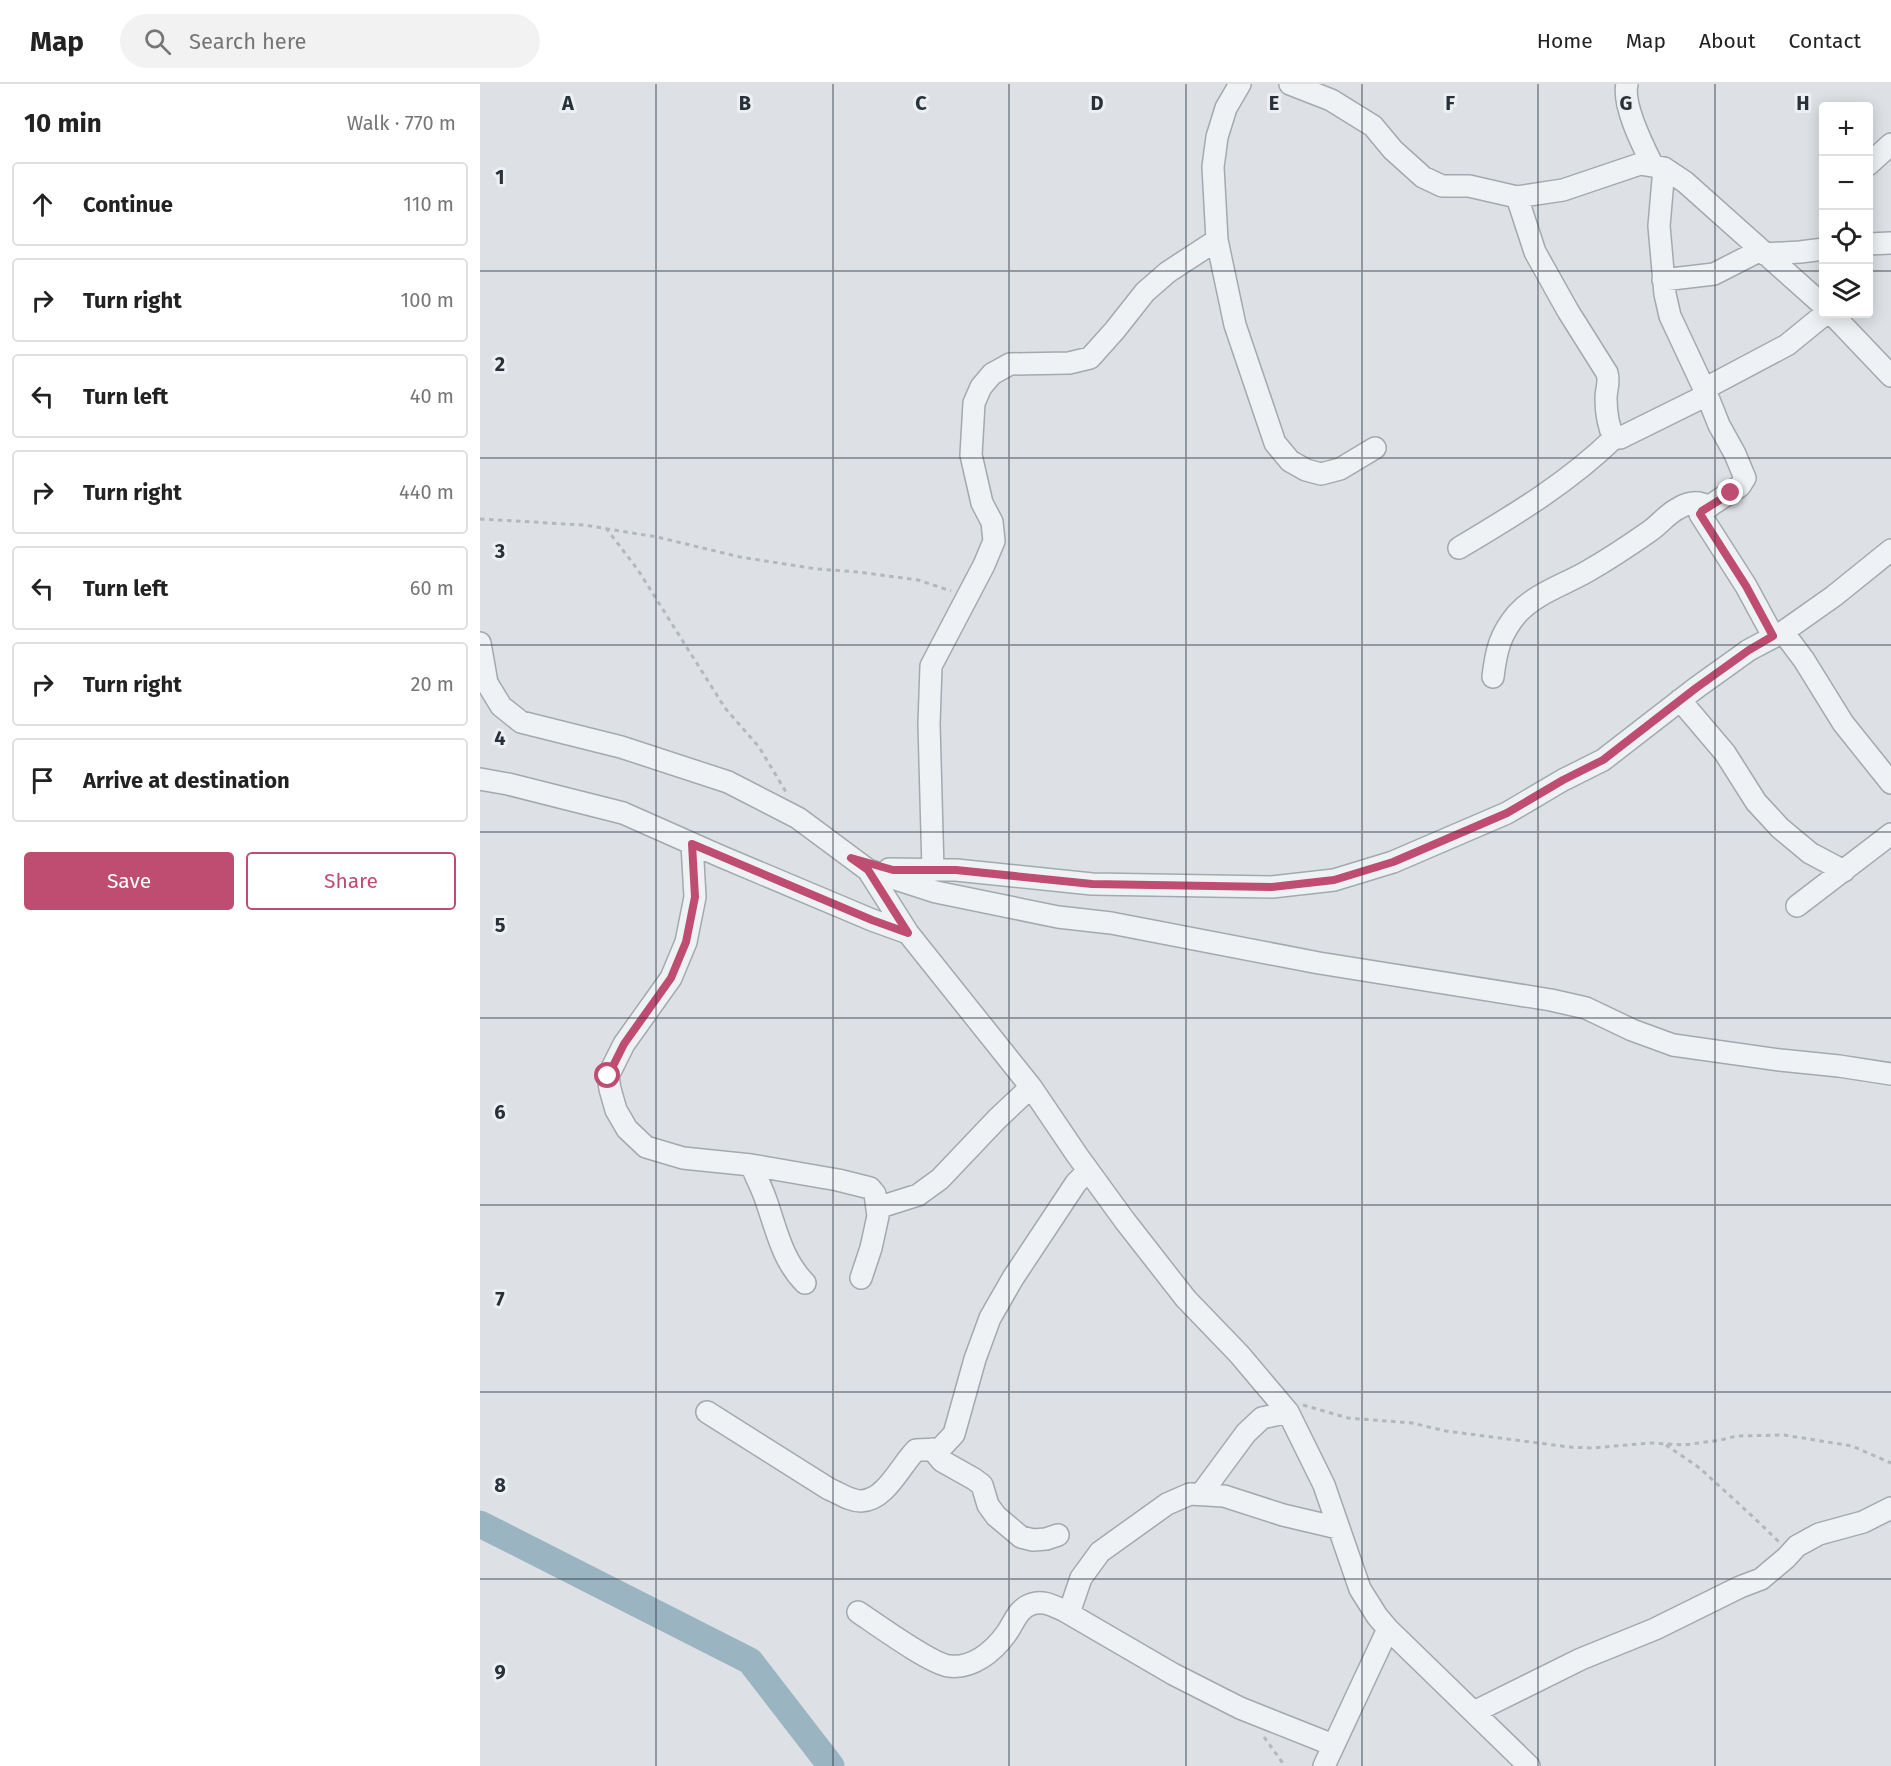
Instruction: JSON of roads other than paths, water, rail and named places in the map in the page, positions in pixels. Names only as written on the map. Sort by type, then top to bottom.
[{"type":"street","points":[[1240,84],[1226,108],[1217,138],[1213,166],[1217,240],[1235,325],[1275,443],[1290,461],[1306,470],[1321,474],[1340,469],[1375,448]]},
{"type":"street","points":[[1290,84],[1331,100],[1374,126],[1393,150],[1408,164],[1423,177],[1442,186],[1469,186],[1517,197],[1563,190],[1640,164],[1658,167],[1685,182],[1819,302]]},
{"type":"street","points":[[1627,84],[1625,93],[1642,142],[1658,167],[1659,226],[1670,316],[1745,478],[1740,486],[1700,514],[1778,634],[1804,660],[1843,723],[1891,783]]},
{"type":"street","points":[[1873,161],[1891,144]]},
{"type":"street","points":[[1517,197],[1535,252],[1568,311],[1607,373],[1609,379],[1606,397],[1609,428],[1614,438]]},
{"type":"street","points":[[933,870],[929,724],[931,666],[994,541],[992,522],[982,503],[971,455],[974,403],[981,387],[992,374],[1010,364],[1070,363],[1090,358],[1145,292],[1168,272],[1217,240]]},
{"type":"street","points":[[1664,280],[1714,274],[1762,252],[1819,243]]},
{"type":"street","points":[[1873,244],[1891,243]]},
{"type":"street","points":[[1459,548],[1551,491],[1596,456],[1614,438],[1620,438],[1706,392],[1787,345],[1820,318]]},
{"type":"street","points":[[1836,318],[1891,376]]},
{"type":"street","points":[[1493,677],[1496,656],[1504,631],[1519,612],[1540,595],[1587,572],[1650,531],[1678,508],[1694,502],[1709,507]]},
{"type":"street","points":[[859,864],[893,870],[956,870],[1092,884],[1272,887],[1334,880],[1393,862],[1507,813],[1563,780],[1603,760],[1749,650],[1778,634],[1834,596],[1891,550]]},
{"type":"street","points":[[480,643],[487,683],[501,706],[521,722],[621,747],[728,782],[798,818],[859,864],[936,892],[1058,917],[1111,923],[1319,963],[1551,1000],[1586,1008],[1632,1030],[1673,1045],[1891,1074]]},
{"type":"street","points":[[1680,700],[1725,753],[1756,802],[1780,828],[1810,854],[1844,871]]},
{"type":"street","points":[[480,779],[623,813],[872,920],[908,933]]},
{"type":"street","points":[[1797,906],[1891,834]]},
{"type":"street","points":[[692,844],[695,897],[686,942],[671,978],[630,1036],[608,1076],[616,1110],[627,1129],[646,1147],[683,1158],[751,1165],[870,1188],[875,1194],[878,1216],[861,1278]]},
{"type":"street","points":[[859,864],[908,933],[1031,1087],[1088,1171],[1186,1299],[1239,1354],[1285,1407],[1324,1485],[1360,1588],[1377,1616],[1529,1766]]},
{"type":"street","points":[[877,1208],[918,1195],[940,1179],[1031,1087]]},
{"type":"street","points":[[751,1165],[786,1257],[795,1273],[805,1283]]},
{"type":"street","points":[[707,1412],[829,1489],[848,1498],[861,1501],[881,1492],[916,1450],[940,1449],[954,1434],[975,1359],[990,1318],[1003,1293],[1076,1183],[1088,1171]]},
{"type":"street","points":[[1201,1494],[1246,1433],[1262,1418],[1285,1407]]},
{"type":"street","points":[[932,1449],[942,1461],[982,1485],[988,1504],[996,1516],[1021,1537],[1033,1540],[1058,1535]]},
{"type":"street","points":[[1069,1613],[1082,1578],[1100,1552],[1167,1504],[1190,1494],[1224,1496],[1283,1515],[1338,1528]]},
{"type":"street","points":[[1473,1712],[1581,1659],[1655,1629],[1761,1579],[1797,1546],[1819,1534],[1863,1522],[1891,1508]]},
{"type":"street","points":[[858,1612],[918,1651],[947,1666],[963,1666],[986,1656],[1006,1634],[1018,1614],[1034,1603],[1045,1602],[1069,1613],[1173,1674],[1240,1708],[1333,1745]]},
{"type":"street","points":[[1324,1766],[1388,1629]]},
{"type":"waterway","points":[[480,1524],[750,1661],[831,1766]]}]
